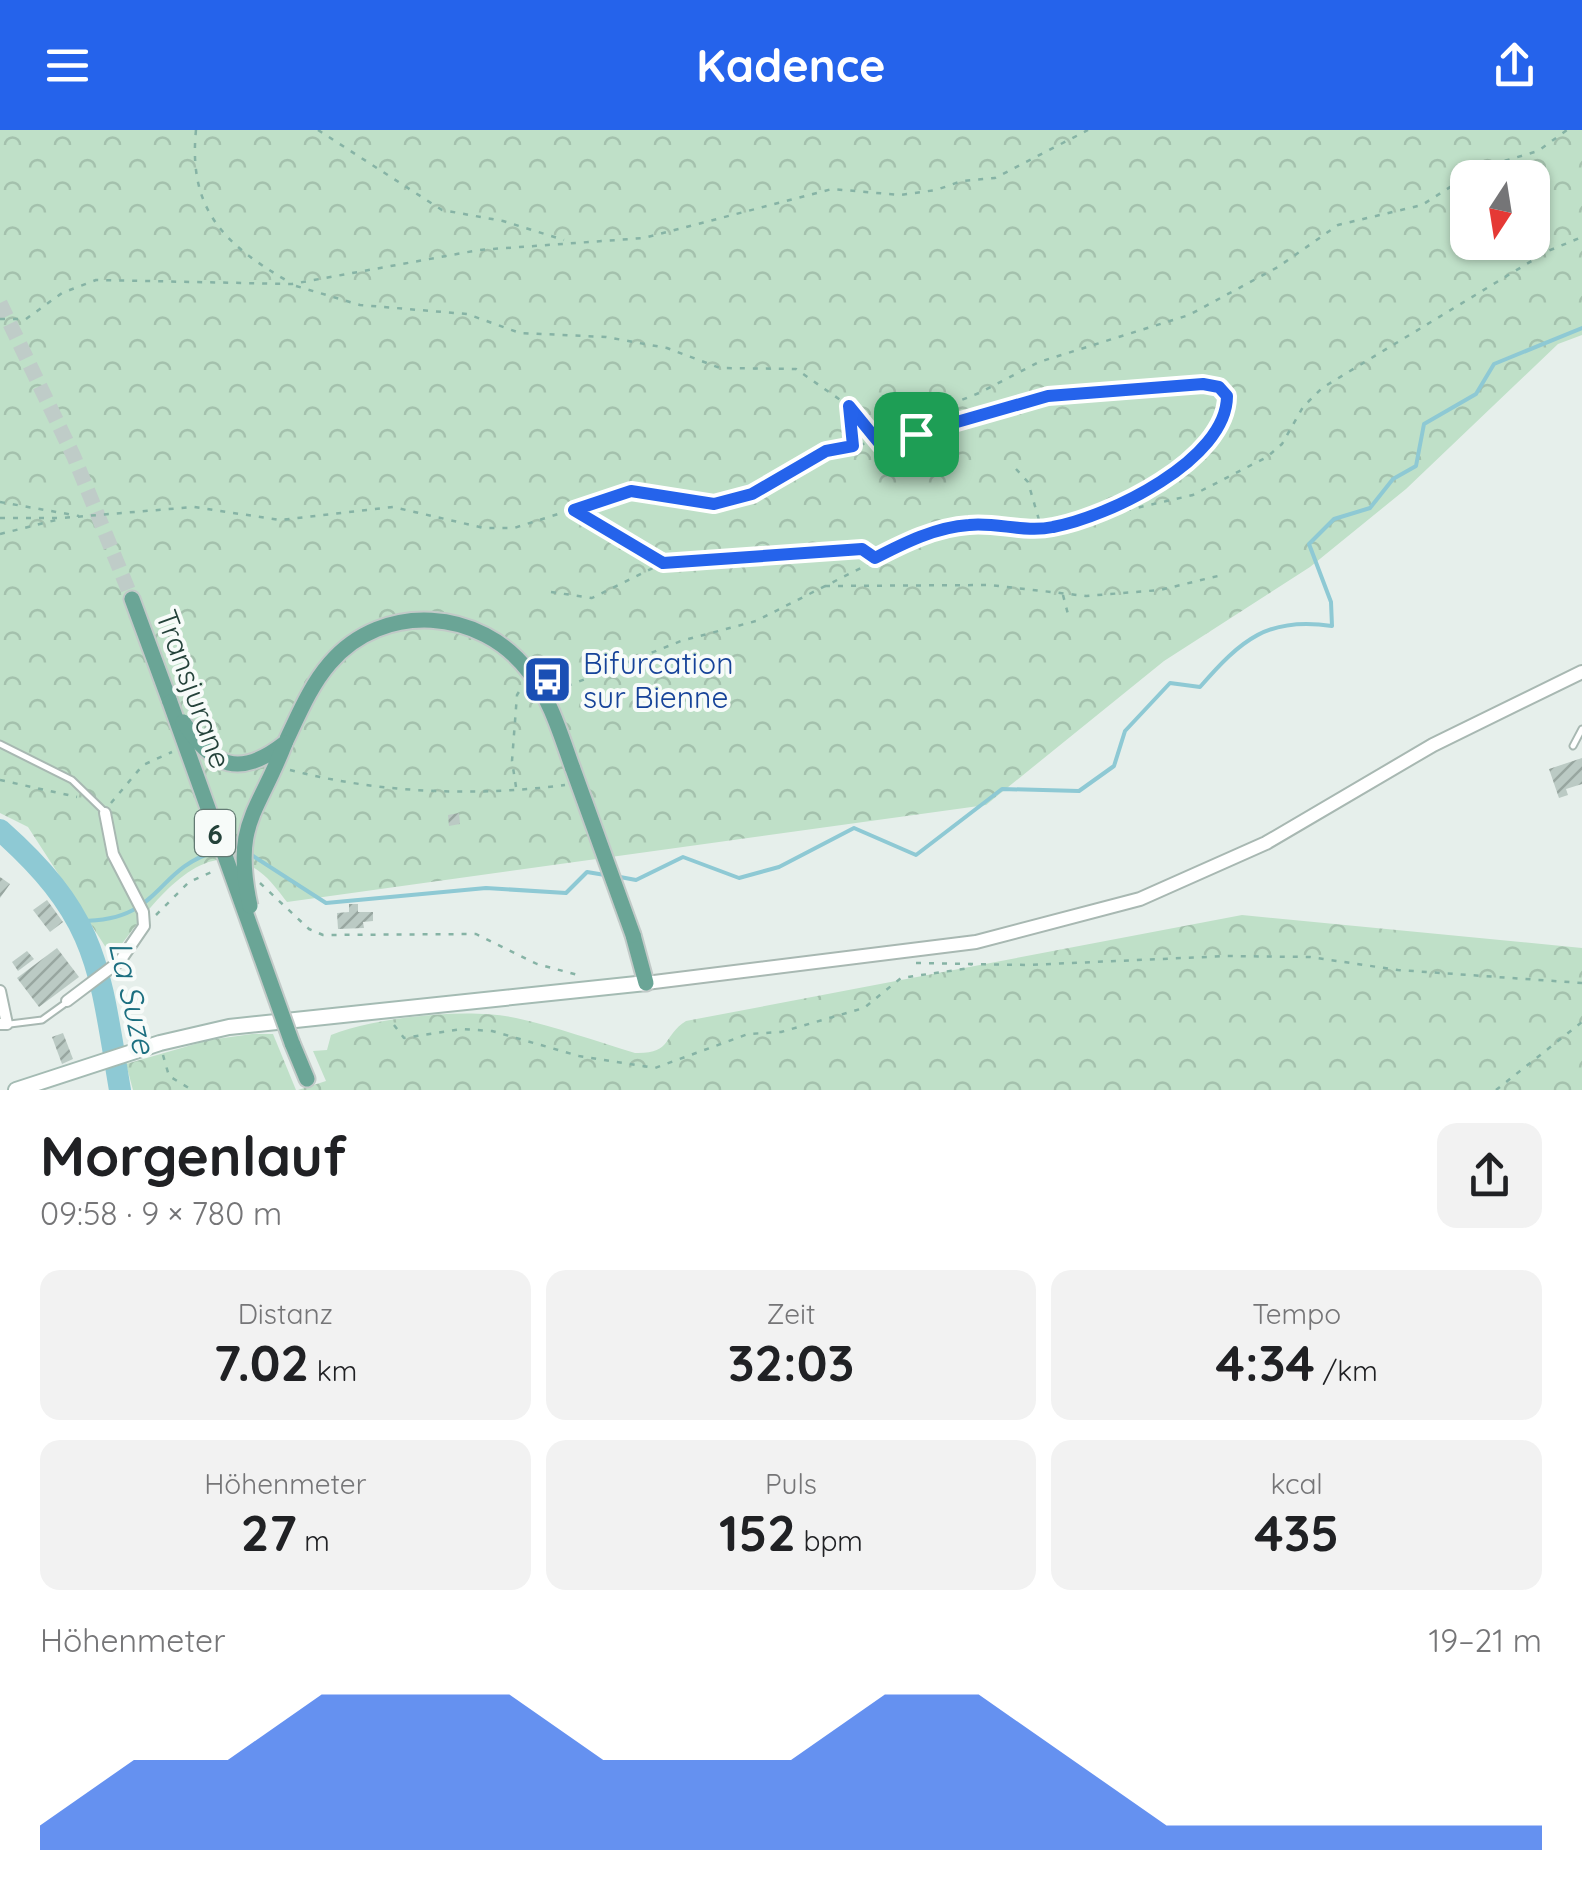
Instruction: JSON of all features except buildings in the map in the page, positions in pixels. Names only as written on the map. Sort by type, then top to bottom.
[{"type":"main road","name":"Transjurane","points":[[132,599],[305,1074]]},
{"type":"main road","points":[[16,1090],[229,1027],[646,983],[633,935],[545,697],[497,640],[471,627],[442,620],[389,625],[342,650],[316,682],[285,743],[242,845],[243,875],[262,963]]},
{"type":"main road","points":[[170,702],[200,746],[222,762],[259,760],[285,743]]},
{"type":"street","points":[[646,983],[976,942],[1124,904],[1266,843],[1433,744],[1582,672]]},
{"type":"street","points":[[68,1002],[111,970],[144,926],[144,912],[113,854],[106,814]]},
{"type":"street","points":[[0,991],[3,1024]]},
{"type":"lane","points":[[1572,746],[1582,728]]},
{"type":"lane","points":[[0,744],[62,773],[98,801],[106,814]]},
{"type":"lane","points":[[3,1024],[42,1020],[68,1002]]},
{"type":"path","points":[[196,130],[196,179],[218,229],[237,248],[292,284],[360,304],[467,314],[520,333],[606,337],[667,348],[720,368],[796,368],[849,406],[880,444]]},
{"type":"path","points":[[318,130],[442,210],[503,221],[566,241]]},
{"type":"path","points":[[0,319],[26,319],[62,293],[96,280],[292,284],[479,250],[644,238],[832,189],[900,195],[962,181],[982,181],[1088,130]]},
{"type":"path","points":[[916,434],[908,427],[916,418],[979,394],[1039,362],[1189,315],[1278,266],[1338,224],[1422,206],[1480,168],[1538,151],[1567,130]]},
{"type":"path","points":[[545,697],[669,646],[756,621],[926,535],[968,524],[1041,528],[1193,495],[1267,458],[1282,444],[1303,407],[1322,388],[1548,251],[1582,237]]},
{"type":"path","points":[[0,518],[80,517],[194,507],[280,520],[404,507],[504,529],[631,491],[696,504],[728,501],[752,494],[826,451],[880,444],[1048,396],[1118,388],[1219,387],[1227,396],[1227,407],[1210,443],[1184,466],[1082,520]]},
{"type":"path","points":[[849,406],[853,446]]},
{"type":"path","points":[[1016,469],[1028,482],[1041,528]]},
{"type":"path","points":[[0,502],[80,517]]},
{"type":"path","points":[[574,510],[663,563]]},
{"type":"path","points":[[0,534],[62,518]]},
{"type":"path","points":[[550,592],[592,598],[663,563],[862,549],[875,558]]},
{"type":"path","points":[[824,586],[990,585],[1062,594],[1148,591],[1222,575]]},
{"type":"path","points":[[1062,594],[1069,618]]},
{"type":"path","points":[[516,789],[512,761],[517,695],[536,682]]},
{"type":"path","points":[[106,814],[121,788],[143,765],[180,750]]},
{"type":"path","points":[[279,766],[376,786],[444,792],[516,789],[572,776]]},
{"type":"path","points":[[0,780],[98,801]]},
{"type":"path","points":[[144,926],[190,882],[206,872],[225,869]]},
{"type":"path","points":[[260,884],[309,929],[330,937],[476,934],[546,967],[586,977]]},
{"type":"path","points":[[386,1020],[404,1038],[462,1029],[492,1031],[579,1056],[655,1068],[748,1034],[834,1019],[864,1008],[901,978],[958,973],[970,968],[971,963],[1310,957],[1398,970],[1582,983]]},
{"type":"path","points":[[1496,1090],[1582,1022]]},
{"type":"path","points":[[163,1049],[169,1076],[192,1090]]},
{"type":"green space","points":[[0,130],[1582,130],[1582,335],[1558,344],[1406,489],[1310,567],[1164,661],[986,805],[287,902],[260,872],[238,861],[216,860],[175,882],[112,957],[28,827],[0,813]]},
{"type":"green space","points":[[1242,915],[1582,948],[1582,1090],[298,1090],[326,1081],[313,1051],[327,1050],[331,1035],[373,1023],[448,1014],[496,1015],[647,1053],[662,1047],[686,1021]]},
{"type":"green space","points":[[273,1034],[296,1090],[133,1090],[126,1064],[209,1040]]},
{"type":"waterway","points":[[620,877],[636,880],[683,857],[739,878],[779,867],[854,828],[916,855],[1002,789],[1079,791],[1114,766],[1125,731],[1170,683],[1200,687],[1243,644],[1273,629],[1290,625],[1332,626],[1331,602],[1309,544],[1334,519],[1370,508],[1393,479],[1416,466],[1424,424],[1476,394],[1494,364],[1582,328]]},
{"type":"waterway","name":"La Suze","points":[[0,830],[58,890],[89,947],[99,977],[120,1090]]},
{"type":"waterway","points":[[81,921],[128,913],[180,870],[217,851]]},
{"type":"waterway","points":[[250,854],[326,903],[486,888],[566,893],[587,872],[605,875]]},
{"type":"tunnel","points":[[0,303],[74,457],[132,599]]},
{"type":"place","name":"Bifurcation sur Bienne","points":[[548,680]]},
{"type":"route","points":[[1203,384],[1219,387],[1227,396],[1223,423],[1210,443],[1184,466],[1082,520],[1051,528],[968,524],[926,535],[875,558],[862,549],[663,563],[574,510],[631,491],[706,505],[743,498],[826,451],[853,446],[849,406],[880,444],[916,434],[1048,396],[1203,384]]}]
